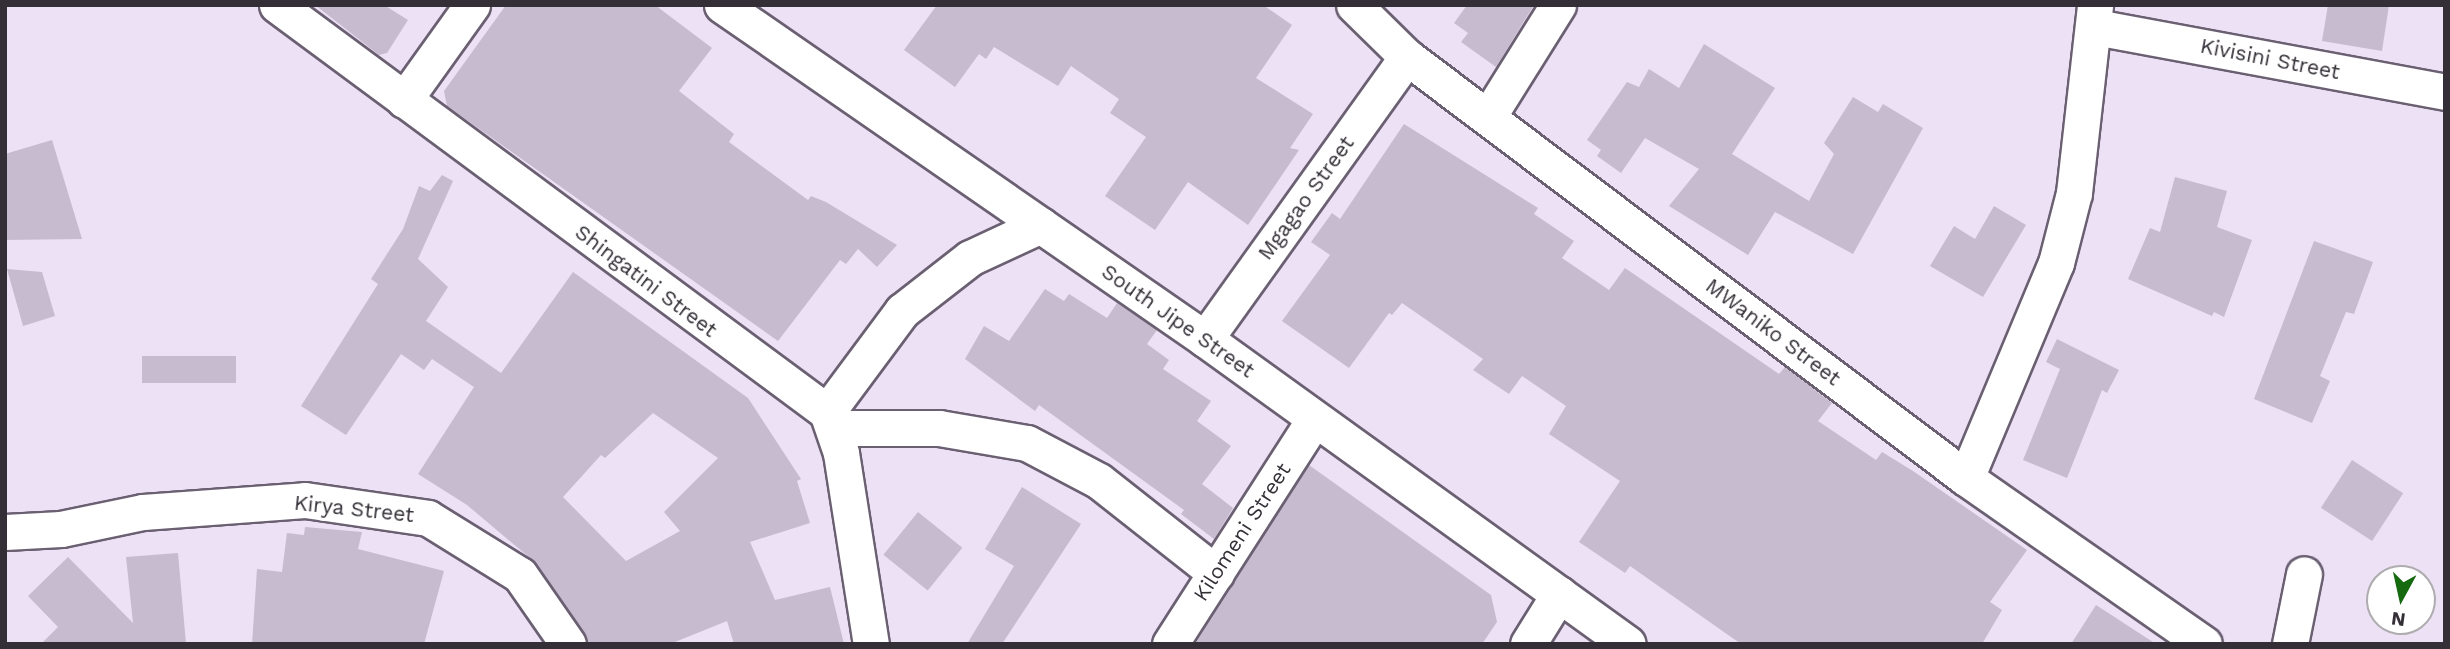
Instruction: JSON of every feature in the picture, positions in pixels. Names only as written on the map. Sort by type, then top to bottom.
[{"type":"street","name":"Shingatini Street","points":[[277,5],[830,420]]},
{"type":"street","points":[[404,100],[472,5]]},
{"type":"street","name":"South Jipe Street","points":[[722,5],[1205,339],[1628,644]]},
{"type":"street","name":"MWaniko Street","points":[[1354,5],[1407,57],[1966,478],[2204,644]]},
{"type":"street","points":[[1488,117],[1558,5]]},
{"type":"street","points":[[1966,478],[2056,263],[2074,193],[2095,16]]},
{"type":"street","name":"Kivisini Street","points":[[2095,16],[2445,92]]},
{"type":"street","name":"Mgagao Street","points":[[1205,339],[1407,57]]},
{"type":"street","points":[[830,420],[902,311],[970,258],[1041,225]]},
{"type":"street","points":[[830,420],[939,428],[1027,443],[1099,481],[1216,573]]},
{"type":"street","points":[[830,420],[841,453],[871,644]]},
{"type":"street","name":"Kilomeni Street","points":[[1170,644],[1314,420]]},
{"type":"street","name":"Kirya Street","points":[[5,532],[61,529],[143,512],[305,500],[428,517],[520,575],[568,644]]},
{"type":"street","points":[[2290,644],[2304,574]]},
{"type":"street","points":[[1528,644],[1559,594]]},
{"type":"building","points":[[315,5],[384,5],[408,20],[387,53],[379,55]]},
{"type":"building","points":[[506,5],[655,5],[712,48],[679,91],[734,134],[729,142],[808,200],[811,196],[826,202],[897,245],[877,267],[858,249],[846,264],[840,260],[778,341],[447,106],[444,91]]},
{"type":"building","points":[[937,5],[1263,5],[1292,25],[1256,78],[1313,114],[1290,148],[1299,150],[1248,225],[1188,182],[1155,230],[1105,196],[1146,137],[1110,113],[1119,99],[1071,66],[1058,86],[994,47],[986,59],[979,54],[955,87],[904,50]]},
{"type":"building","points":[[1467,5],[1534,5],[1496,67],[1461,42],[1468,33],[1454,23]]},
{"type":"building","points":[[2328,5],[2389,5],[2382,51],[2322,41]]},
{"type":"building","points":[[1704,44],[1775,88],[1732,154],[1809,201],[1834,154],[1824,143],[1853,97],[1878,112],[1883,104],[1923,128],[1853,254],[1775,212],[1748,255],[1669,206],[1699,169],[1645,138],[1621,173],[1597,156],[1601,150],[1587,140],[1627,82],[1639,87],[1649,69],[1679,88]]},
{"type":"building","points":[[1404,124],[1538,208],[1534,214],[1574,241],[1562,258],[1609,290],[1625,268],[1779,374],[1785,367],[1832,403],[1818,421],[1876,460],[1882,452],[1913,471],[2027,550],[1990,602],[2002,610],[1982,644],[1741,644],[1630,566],[1625,573],[1579,542],[1620,481],[1549,434],[1566,406],[1522,376],[1509,394],[1473,370],[1483,359],[1402,303],[1392,315],[1389,313],[1349,368],[1282,321],[1330,255],[1311,242],[1332,213],[1340,219]]},
{"type":"building","points":[[52,140],[82,239],[5,240],[5,154]]},
{"type":"building","points":[[442,175],[453,181],[418,259],[448,287],[426,321],[501,373],[573,272],[748,398],[801,479],[797,481],[810,523],[750,542],[775,600],[830,587],[844,644],[734,644],[727,621],[670,644],[588,644],[536,563],[467,505],[418,474],[474,387],[432,359],[424,370],[401,354],[346,435],[301,406],[378,284],[371,279],[403,229],[419,186],[430,191]],"holes":[[[653,413],[718,458],[664,512],[680,531],[626,561],[563,497],[601,455],[605,458]]]},
{"type":"building","points":[[2175,177],[2227,191],[2217,227],[2252,240],[2224,317],[2214,312],[2212,316],[2128,279],[2150,228],[2160,232]]},
{"type":"building","points":[[1994,206],[2026,225],[1983,297],[1930,266],[1954,226],[1975,239]]},
{"type":"building","points":[[2314,241],[2373,262],[2354,314],[2346,312],[2320,376],[2330,381],[2312,423],[2254,399]]},
{"type":"building","points":[[7,269],[42,272],[55,316],[23,326]]},
{"type":"building","points":[[1045,289],[1064,301],[1069,294],[1107,318],[1117,303],[1157,330],[1147,344],[1169,360],[1163,369],[1211,401],[1197,421],[1231,446],[1202,484],[1233,508],[1214,539],[1181,514],[1184,510],[1039,405],[1035,411],[965,359],[984,326],[1009,341]]},
{"type":"building","points":[[2057,339],[2119,370],[2107,393],[2102,390],[2067,478],[2023,460],[2060,369],[2046,362]]},
{"type":"building","points":[[142,356],[236,356],[236,383],[142,383]]},
{"type":"building","points":[[2352,460],[2403,493],[2372,541],[2321,508]]},
{"type":"building","points":[[1309,465],[1491,595],[1497,622],[1482,644],[1195,644]]},
{"type":"building","points":[[1022,487],[1081,524],[1002,644],[967,644],[1014,566],[985,549]]},
{"type":"building","points":[[918,512],[962,548],[928,591],[883,555]]},
{"type":"building","points":[[305,527],[362,532],[358,549],[444,571],[424,644],[252,644],[257,569],[282,572],[287,533],[304,535]]},
{"type":"building","points":[[178,553],[186,644],[41,644],[58,627],[28,596],[68,557],[133,623],[126,557]]},
{"type":"building","points":[[2096,605],[2156,644],[2071,644]]}]
